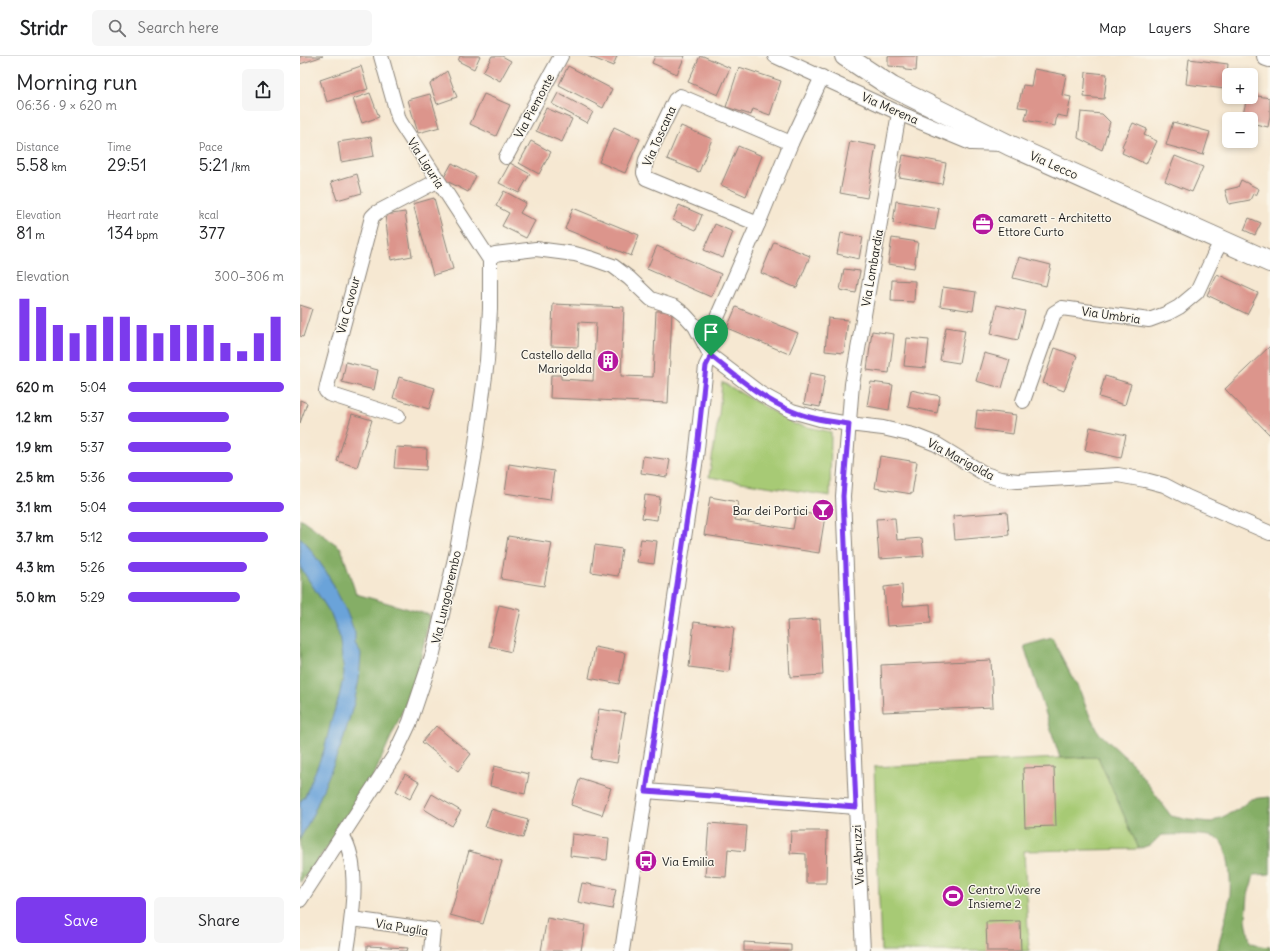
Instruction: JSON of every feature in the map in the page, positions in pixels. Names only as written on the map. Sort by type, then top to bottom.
[{"type":"main road","name":"Via Lecco","points":[[845,56],[892,87],[1009,145],[1270,262]]},
{"type":"street","name":"Via Liguria","points":[[381,56],[399,120],[437,181],[490,260]]},
{"type":"street","name":"Via Piemonte","points":[[506,157],[561,56]]},
{"type":"street","name":"Via Merena","points":[[775,56],[899,113],[972,143],[1009,145]]},
{"type":"street","points":[[622,951],[696,458],[708,350],[791,142],[822,77]]},
{"type":"street","name":"Via Toscana","points":[[758,224],[646,178],[644,173],[646,160],[675,100],[680,96],[791,142]]},
{"type":"street","name":"Via Lombardia","points":[[849,424],[852,384],[899,113]]},
{"type":"street","name":"Via Cavour","points":[[398,416],[329,394],[326,391],[372,217],[376,213],[437,181]]},
{"type":"street","name":"Via Umbria","points":[[1022,401],[1054,313],[1062,308],[1149,320],[1168,313],[1179,307],[1197,292],[1222,240]]},
{"type":"street","name":"Via Marigolda","points":[[490,260],[495,254],[536,249],[594,258],[613,266],[651,299],[675,308],[684,314],[695,326],[708,350],[762,394],[792,412],[820,419],[883,428],[913,435],[936,444],[985,474],[1000,479],[1018,481],[1118,475],[1145,480],[1164,485],[1187,497],[1270,533]]},
{"type":"street","name":"Via Lungobrembo","points":[[300,900],[394,756],[410,722],[433,653],[457,550],[474,458],[487,361],[490,302],[490,260]]},
{"type":"street","name":"Via Abruzzi","points":[[849,424],[843,496],[863,951]]},
{"type":"street","points":[[646,791],[856,807]]},
{"type":"street","points":[[342,836],[347,843],[352,866],[352,920],[347,951]]},
{"type":"street","name":"Via Puglia","points":[[352,920],[433,930],[431,951]]},
{"type":"green space","points":[[722,382],[794,424],[831,432],[830,496],[709,477],[719,414]]},
{"type":"green space","points":[[300,518],[341,548],[356,594],[430,615],[415,683],[362,802],[300,883]]},
{"type":"green space","points":[[1052,638],[1080,691],[1087,710],[1099,733],[1134,765],[1171,816],[1188,820],[1212,822],[1237,810],[1251,799],[1270,797],[1270,874],[1254,875],[1248,895],[1246,919],[1250,942],[1260,946],[1270,947],[1270,951],[1216,951],[1218,949],[1230,895],[1229,864],[1221,842],[1216,838],[1205,835],[1161,835],[1152,844],[1139,849],[1098,757],[1060,758],[1024,646]]},
{"type":"green space","name":"Centro Vivere Insieme 2","points":[[1098,757],[1139,849],[1024,851],[1029,951],[881,951],[874,767]]},
{"type":"water","points":[[300,537],[306,543],[327,573],[346,610],[355,633],[355,643],[361,654],[359,680],[342,743],[314,812],[300,839],[300,802],[305,796],[324,750],[344,673],[339,635],[331,614],[300,567]]},
{"type":"building","points":[[300,56],[323,56],[300,64]]},
{"type":"building","points":[[460,56],[480,56],[474,69],[458,61]]},
{"type":"building","points":[[492,56],[502,56],[511,61],[500,81],[483,72]]},
{"type":"building","points":[[588,56],[617,56],[613,66]]},
{"type":"building","points":[[655,56],[685,56],[677,74],[652,63]]},
{"type":"building","points":[[700,56],[730,68],[718,95],[688,82]]},
{"type":"building","points":[[888,56],[917,56],[916,71],[905,70],[905,67],[888,66]]},
{"type":"building","points":[[1189,59],[1228,64],[1228,68],[1222,68],[1222,89],[1186,84]]},
{"type":"building","points":[[361,66],[368,89],[327,102],[320,80]]},
{"type":"building","points":[[568,66],[612,89],[603,108],[559,85]]},
{"type":"building","points":[[739,67],[781,81],[770,115],[753,109],[751,115],[726,107]]},
{"type":"building","points":[[1034,69],[1066,75],[1062,95],[1071,97],[1067,117],[1057,115],[1055,126],[1025,120],[1028,108],[1018,107],[1023,85],[1031,86]]},
{"type":"building","points":[[447,71],[457,97],[437,104],[430,84]]},
{"type":"building","points":[[1086,72],[1107,74],[1104,99],[1084,97]]},
{"type":"building","points":[[370,93],[379,117],[362,123],[353,99]]},
{"type":"building","points":[[558,93],[593,112],[587,123],[552,104]]},
{"type":"building","points":[[430,94],[440,127],[418,133],[408,100]]},
{"type":"building","points":[[484,94],[510,105],[496,136],[470,124]]},
{"type":"building","points":[[1258,96],[1270,98],[1270,116],[1268,127],[1258,125],[1258,112],[1244,112],[1245,104],[1258,104]]},
{"type":"building","points":[[546,108],[572,119],[562,142],[536,131]]},
{"type":"building","points":[[1081,112],[1102,114],[1110,122],[1102,150],[1078,138]]},
{"type":"building","points":[[1173,122],[1210,132],[1203,155],[1166,145]]},
{"type":"building","points":[[1133,123],[1147,129],[1144,135],[1157,141],[1146,164],[1122,153],[1124,148],[1122,146]]},
{"type":"building","points":[[681,126],[712,139],[699,172],[667,159]]},
{"type":"building","points":[[614,127],[640,139],[625,173],[599,162]]},
{"type":"building","points":[[371,137],[374,156],[341,162],[338,142]]},
{"type":"building","points":[[531,141],[551,152],[539,174],[519,163]]},
{"type":"building","points":[[850,141],[876,146],[867,198],[840,193]]},
{"type":"building","points":[[738,146],[762,156],[746,196],[721,185]]},
{"type":"building","points":[[903,155],[946,163],[942,184],[899,177]]},
{"type":"building","points":[[1175,156],[1203,167],[1192,192],[1165,181]]},
{"type":"building","points":[[452,163],[476,176],[468,192],[443,179]]},
{"type":"building","points":[[510,163],[530,174],[519,193],[499,183]]},
{"type":"building","points":[[357,174],[362,193],[337,200],[331,182]]},
{"type":"building","points":[[1241,180],[1259,189],[1256,196],[1253,194],[1250,200],[1229,204],[1225,190],[1238,187]]},
{"type":"building","points":[[504,191],[526,203],[520,213],[535,221],[526,238],[502,226],[509,213],[496,206]]},
{"type":"building","points":[[434,198],[453,269],[433,275],[413,204]]},
{"type":"building","points":[[896,201],[939,208],[935,230],[893,223]]},
{"type":"building","points":[[679,205],[702,215],[696,230],[673,220]]},
{"type":"building","points":[[573,208],[639,235],[631,256],[565,229]]},
{"type":"building","points":[[405,212],[412,256],[391,260],[385,215]]},
{"type":"building","points":[[1249,218],[1261,223],[1255,235],[1244,230]]},
{"type":"building","points":[[715,224],[733,232],[723,258],[704,250]]},
{"type":"building","points":[[841,233],[863,237],[859,259],[837,254]]},
{"type":"building","points":[[892,238],[918,242],[914,268],[888,264]]},
{"type":"building","points":[[774,242],[810,256],[797,288],[761,273]]},
{"type":"building","points":[[657,246],[721,274],[711,297],[647,269]]},
{"type":"building","points":[[1019,257],[1051,265],[1046,286],[1013,278]]},
{"type":"building","points":[[844,269],[860,271],[856,293],[840,290]]},
{"type":"building","points":[[1217,274],[1258,293],[1247,314],[1207,295]]},
{"type":"building","points":[[892,280],[915,281],[914,302],[891,301]]},
{"type":"building","points":[[943,287],[976,292],[973,311],[940,306]]},
{"type":"building","name":"Castello della Marigolda","points":[[553,304],[624,307],[621,376],[653,377],[656,311],[672,311],[668,403],[550,398],[551,375],[561,375],[561,379],[593,381],[596,323],[579,322],[578,347],[551,346]]},
{"type":"building","points":[[300,305],[312,309],[303,337],[300,336]]},
{"type":"building","points":[[997,305],[1025,311],[1018,340],[991,334]]},
{"type":"building","points":[[736,307],[798,333],[789,354],[727,328]]},
{"type":"building","points":[[828,318],[848,320],[844,353],[825,351]]},
{"type":"building","points":[[946,327],[965,330],[959,363],[940,360]]},
{"type":"building","points":[[872,331],[894,334],[889,373],[867,370]]},
{"type":"building","points":[[907,338],[929,340],[926,368],[904,366]]},
{"type":"building","points":[[1270,346],[1270,435],[1225,389]]},
{"type":"building","points":[[1055,348],[1077,356],[1064,391],[1043,383]]},
{"type":"building","points":[[984,353],[1010,360],[1002,388],[976,381]]},
{"type":"building","points":[[346,362],[378,370],[374,390],[342,382]]},
{"type":"building","points":[[810,373],[825,376],[820,407],[804,404]]},
{"type":"building","points":[[1105,376],[1131,384],[1125,405],[1099,397]]},
{"type":"building","points":[[399,377],[435,388],[429,409],[393,398]]},
{"type":"building","points":[[871,382],[893,385],[889,410],[867,406]]},
{"type":"building","points":[[911,390],[940,396],[937,413],[908,407]]},
{"type":"building","points":[[300,400],[307,403],[300,423]]},
{"type":"building","points":[[977,410],[1016,415],[1013,434],[975,429]]},
{"type":"building","points":[[352,414],[372,420],[357,467],[337,461]]},
{"type":"building","points":[[1090,427],[1126,435],[1121,458],[1085,450]]},
{"type":"building","points":[[396,447],[427,449],[426,470],[394,468]]},
{"type":"building","points":[[643,456],[670,460],[667,477],[641,473]]},
{"type":"building","points":[[880,456],[917,462],[912,494],[875,488]]},
{"type":"building","points":[[509,464],[554,471],[550,500],[505,493]]},
{"type":"building","points":[[645,495],[660,497],[657,520],[642,518]]},
{"type":"building","points":[[710,497],[738,502],[735,520],[793,529],[796,512],[825,516],[819,553],[704,535]]},
{"type":"building","points":[[1007,512],[1009,535],[955,540],[953,516]]},
{"type":"building","points":[[895,518],[897,540],[922,538],[924,556],[879,559],[876,519]]},
{"type":"building","points":[[508,536],[552,543],[544,586],[501,579]]},
{"type":"building","points":[[641,539],[657,541],[654,564],[637,562]]},
{"type":"building","points":[[595,545],[622,549],[618,576],[591,572]]},
{"type":"building","points":[[902,585],[903,606],[930,604],[931,623],[887,626],[884,587]]},
{"type":"building","points":[[499,605],[521,610],[511,652],[489,646]]},
{"type":"building","points":[[820,619],[823,675],[790,677],[787,621]]},
{"type":"building","points":[[694,622],[734,627],[729,672],[689,667]]},
{"type":"building","points":[[595,647],[625,653],[619,684],[589,678]]},
{"type":"building","points":[[991,660],[993,707],[883,712],[881,665]]},
{"type":"building","points":[[599,709],[625,713],[617,763],[591,759]]},
{"type":"building","points":[[436,726],[471,754],[458,771],[422,742]]},
{"type":"building","points":[[494,766],[529,774],[525,794],[490,786]]},
{"type":"building","points":[[1054,767],[1056,826],[1025,827],[1023,768]]},
{"type":"building","points":[[405,774],[419,782],[410,799],[396,791]]},
{"type":"building","points":[[580,778],[611,788],[602,815],[571,805]]},
{"type":"building","points":[[432,794],[461,811],[452,826],[424,809]]},
{"type":"building","points":[[491,809],[528,820],[523,838],[485,827]]},
{"type":"building","points":[[709,823],[747,826],[745,851],[728,849],[726,877],[705,876]]},
{"type":"building","points":[[791,831],[827,831],[826,883],[806,883],[806,854],[790,853]]},
{"type":"building","points":[[572,834],[609,838],[607,860],[570,856]]},
{"type":"building","points":[[469,851],[502,861],[483,924],[450,915]]},
{"type":"building","points":[[582,883],[616,889],[612,909],[578,902]]},
{"type":"building","points":[[547,918],[585,925],[581,951],[541,951]]},
{"type":"building","points":[[1020,921],[1021,951],[987,951],[986,922]]},
{"type":"building","points":[[744,942],[791,945],[791,951],[744,951]]},
{"type":"building","points":[[367,946],[408,948],[407,951],[367,951]]},
{"type":"place","name":"camarett - Architetto Ettore Curto","points":[[983,224]]},
{"type":"place","name":"Castello della Marigolda","points":[[608,361]]},
{"type":"place","name":"Bar dei Portici","points":[[823,510]]},
{"type":"place","name":"Via Emilia","points":[[646,861]]},
{"type":"place","name":"Centro Vivere Insieme 2","points":[[953,896]]},
{"type":"route","points":[[711,356],[762,394],[792,412],[849,424],[843,496],[856,807],[646,791],[696,458],[706,366],[711,356]]}]
